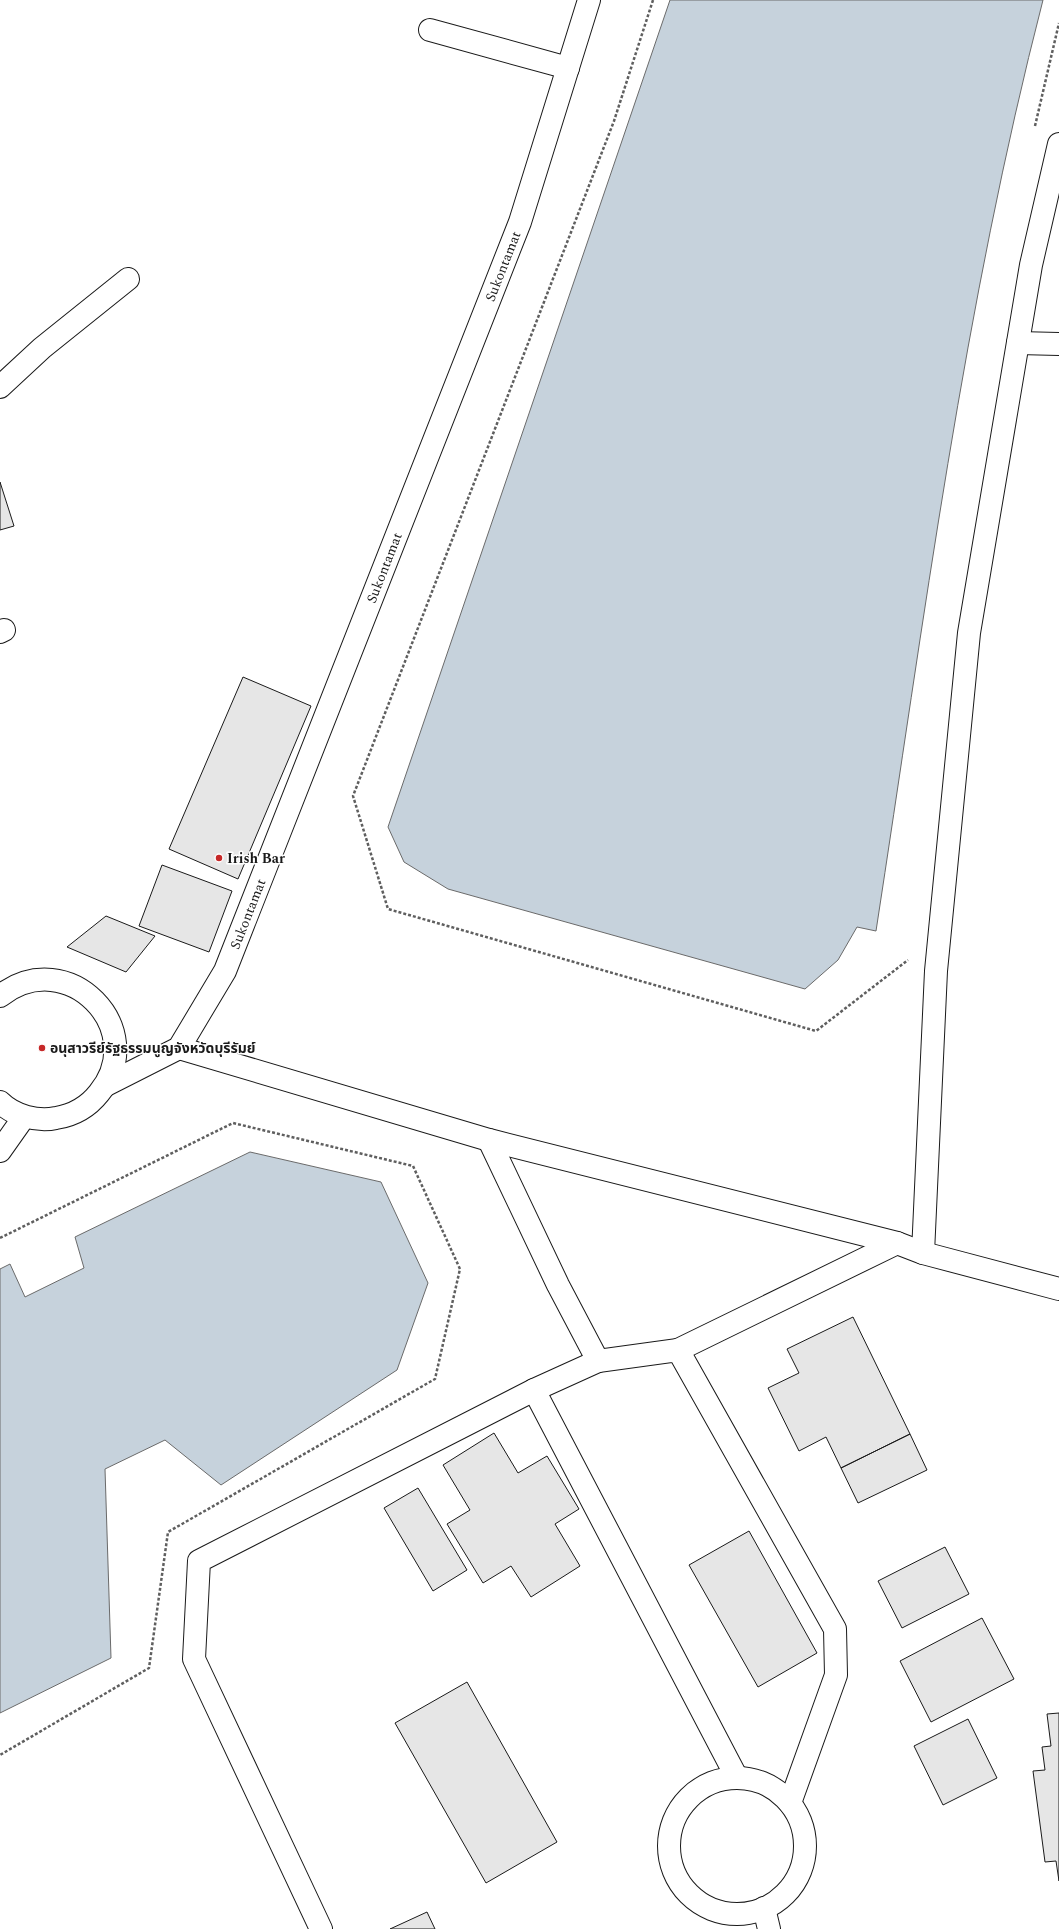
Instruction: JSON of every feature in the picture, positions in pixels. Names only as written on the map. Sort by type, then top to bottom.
[{"type":"street","name":"Sukontamat","points":[[179,1048],[225,971],[520,222],[589,0]]},
{"type":"street","points":[[430,30],[568,68]]},
{"type":"street","points":[[923,1254],[936,971],[969,633],[1031,265],[1059,144]]},
{"type":"street","points":[[0,387],[42,348],[128,279]]},
{"type":"street","points":[[1018,344],[1059,344]]},
{"type":"street","points":[[0,996],[11,988],[32,980],[55,979],[76,986],[94,999],[108,1018],[115,1040],[114,1063],[106,1085],[91,1103],[71,1115],[48,1120],[24,1117],[0,1102]]},
{"type":"street","points":[[106,1085],[179,1048],[489,1140],[898,1243],[923,1254],[1059,1289]]},
{"type":"street","points":[[0,1151],[24,1117]]},
{"type":"street","points":[[489,1140],[558,1285],[598,1361]]},
{"type":"street","points":[[321,1929],[194,1659],[198,1561],[534,1390],[598,1361],[678,1350],[898,1243]]},
{"type":"street","points":[[678,1350],[835,1629],[836,1675],[790,1803]]},
{"type":"street","points":[[534,1390],[736,1776]]},
{"type":"street","points":[[736,1776],[762,1782],[777,1791],[790,1803],[799,1819],[804,1836],[804,1854],[800,1871],[791,1886],[778,1900],[766,1919],[746,1914],[729,1914],[712,1909],[696,1900],[683,1888],[674,1872],[669,1855],[669,1837],[673,1820],[682,1805],[695,1792],[710,1783],[736,1776]]},
{"type":"path","points":[[653,0],[614,121],[353,796],[388,909],[816,1031]]},
{"type":"path","points":[[0,1238],[233,1123],[413,1166],[460,1269],[435,1379],[168,1532],[149,1668],[0,1755]]},
{"type":"shaded area","points":[[670,0],[1043,0],[1015,115],[990,231],[968,347],[929,580],[876,931],[857,927],[838,960],[805,989],[448,889],[404,862],[388,827]]},
{"type":"shaded area","points":[[250,1152],[381,1182],[428,1283],[397,1370],[221,1485],[165,1440],[105,1469],[111,1658],[0,1713],[0,1269],[10,1264],[25,1297],[84,1268],[75,1237]]},
{"type":"building","points":[[0,482],[14,526],[0,530]]},
{"type":"building","points":[[243,677],[311,706],[238,879],[169,849]]},
{"type":"building","points":[[162,865],[232,891],[209,952],[139,926]]},
{"type":"building","points":[[106,916],[155,936],[126,972],[67,947]]},
{"type":"building","points":[[853,1317],[910,1434],[841,1468],[826,1437],[799,1451],[768,1388],[799,1373],[787,1349]]},
{"type":"building","points":[[494,1433],[518,1473],[547,1456],[579,1509],[555,1524],[580,1566],[531,1597],[511,1566],[483,1583],[447,1524],[470,1510],[443,1465]]},
{"type":"building","points":[[910,1434],[927,1470],[858,1503],[841,1468]]},
{"type":"building","points":[[418,1488],[467,1570],[433,1591],[384,1508]]},
{"type":"building","points":[[749,1531],[817,1653],[758,1687],[689,1565]]},
{"type":"building","points":[[945,1547],[969,1594],[902,1628],[878,1581]]},
{"type":"building","points":[[982,1618],[1014,1679],[931,1722],[900,1661]]},
{"type":"building","points":[[467,1682],[557,1842],[486,1883],[395,1723]]},
{"type":"building","points":[[1059,1713],[1059,1881],[1056,1861],[1045,1862],[1033,1771],[1045,1770],[1042,1747],[1051,1746],[1047,1714]]},
{"type":"building","points":[[968,1719],[997,1778],[943,1805],[914,1746]]},
{"type":"building","points":[[427,1912],[435,1929],[390,1929]]},
{"type":"place","name":"Irish Bar","points":[[219,858]]},
{"type":"place","name":"อนุสาวรีย์รัฐธรรมนูญจังหวัดบุรีรัมย์","points":[[42,1048]]}]
